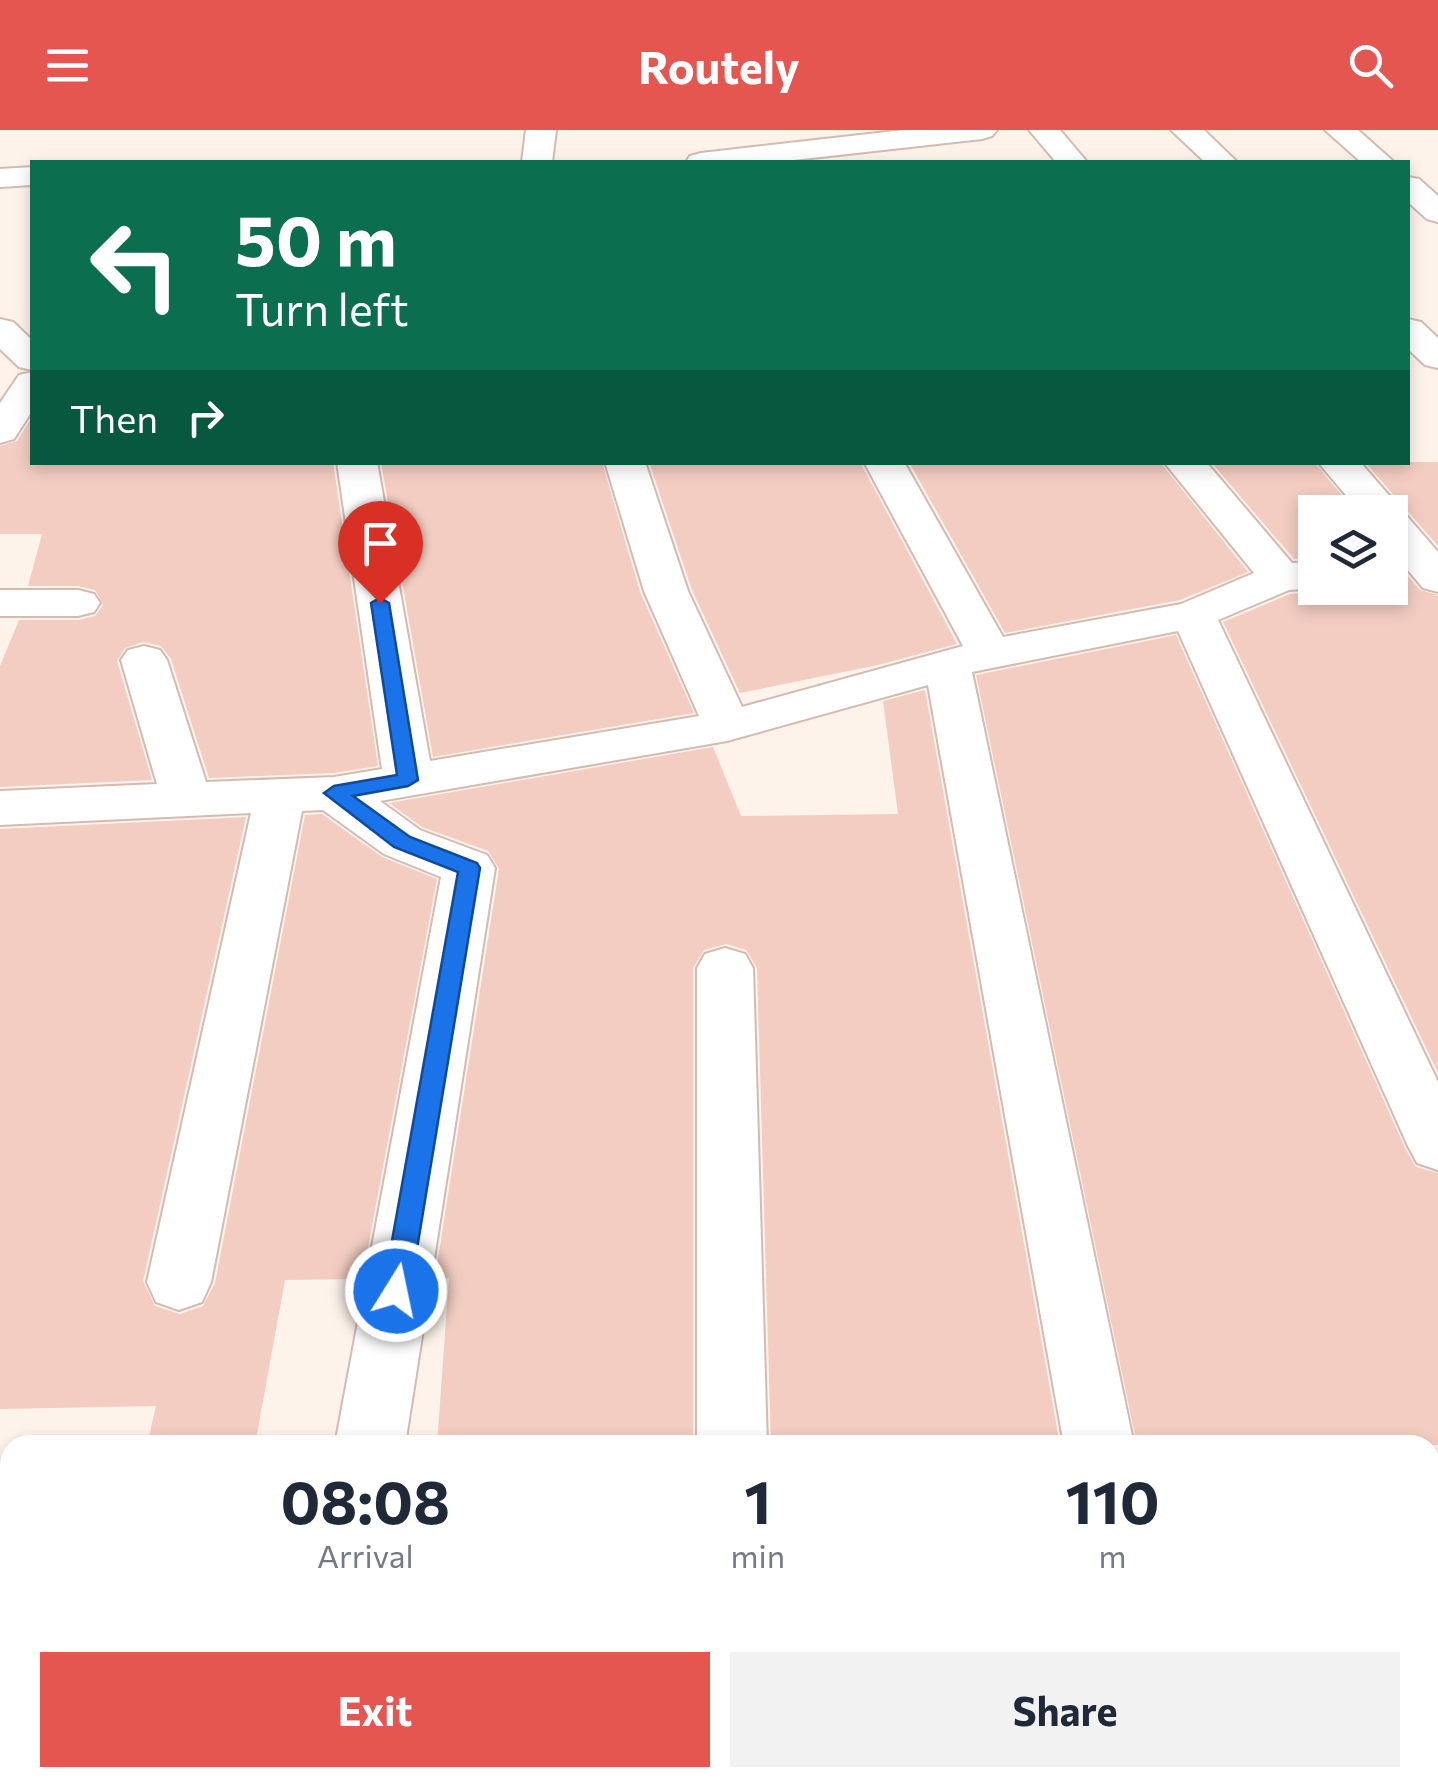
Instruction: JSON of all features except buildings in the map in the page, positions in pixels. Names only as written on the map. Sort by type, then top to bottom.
[{"type":"street","points":[[536,160],[541,130]]},
{"type":"street","points":[[717,160],[764,143],[908,138],[982,130]]},
{"type":"street","points":[[1044,130],[1070,160]]},
{"type":"street","points":[[1186,130],[1220,160]]},
{"type":"street","points":[[1340,130],[1377,160]]},
{"type":"street","points":[[908,138],[926,160]]},
{"type":"street","points":[[0,178],[30,176]]},
{"type":"street","points":[[1410,188],[1438,212]]},
{"type":"street","points":[[0,330],[30,357]]},
{"type":"street","points":[[1410,332],[1438,357]]},
{"type":"street","points":[[0,369],[30,368]]},
{"type":"street","points":[[0,430],[30,386]]},
{"type":"street","points":[[358,465],[408,780]]},
{"type":"street","points":[[626,465],[666,591],[727,726]]},
{"type":"street","points":[[885,465],[968,659],[1033,1090],[1097,1435]]},
{"type":"street","points":[[2,817],[186,800],[306,795],[727,726],[968,659],[1193,614],[1298,576],[1187,465]]},
{"type":"street","points":[[1341,465],[1367,495]]},
{"type":"street","points":[[1408,548],[1424,572]]},
{"type":"street","points":[[0,604],[78,602]]},
{"type":"street","points":[[1193,614],[1438,1146]]},
{"type":"street","points":[[144,660],[186,800]]},
{"type":"street","points":[[178,1282],[306,795]]},
{"type":"street","points":[[306,795],[402,842],[469,868],[372,1435]]},
{"type":"street","points":[[725,968],[732,1435]]},
{"type":"route","points":[[380,603],[408,780],[334,793],[402,842],[469,868],[396,1291]]}]
